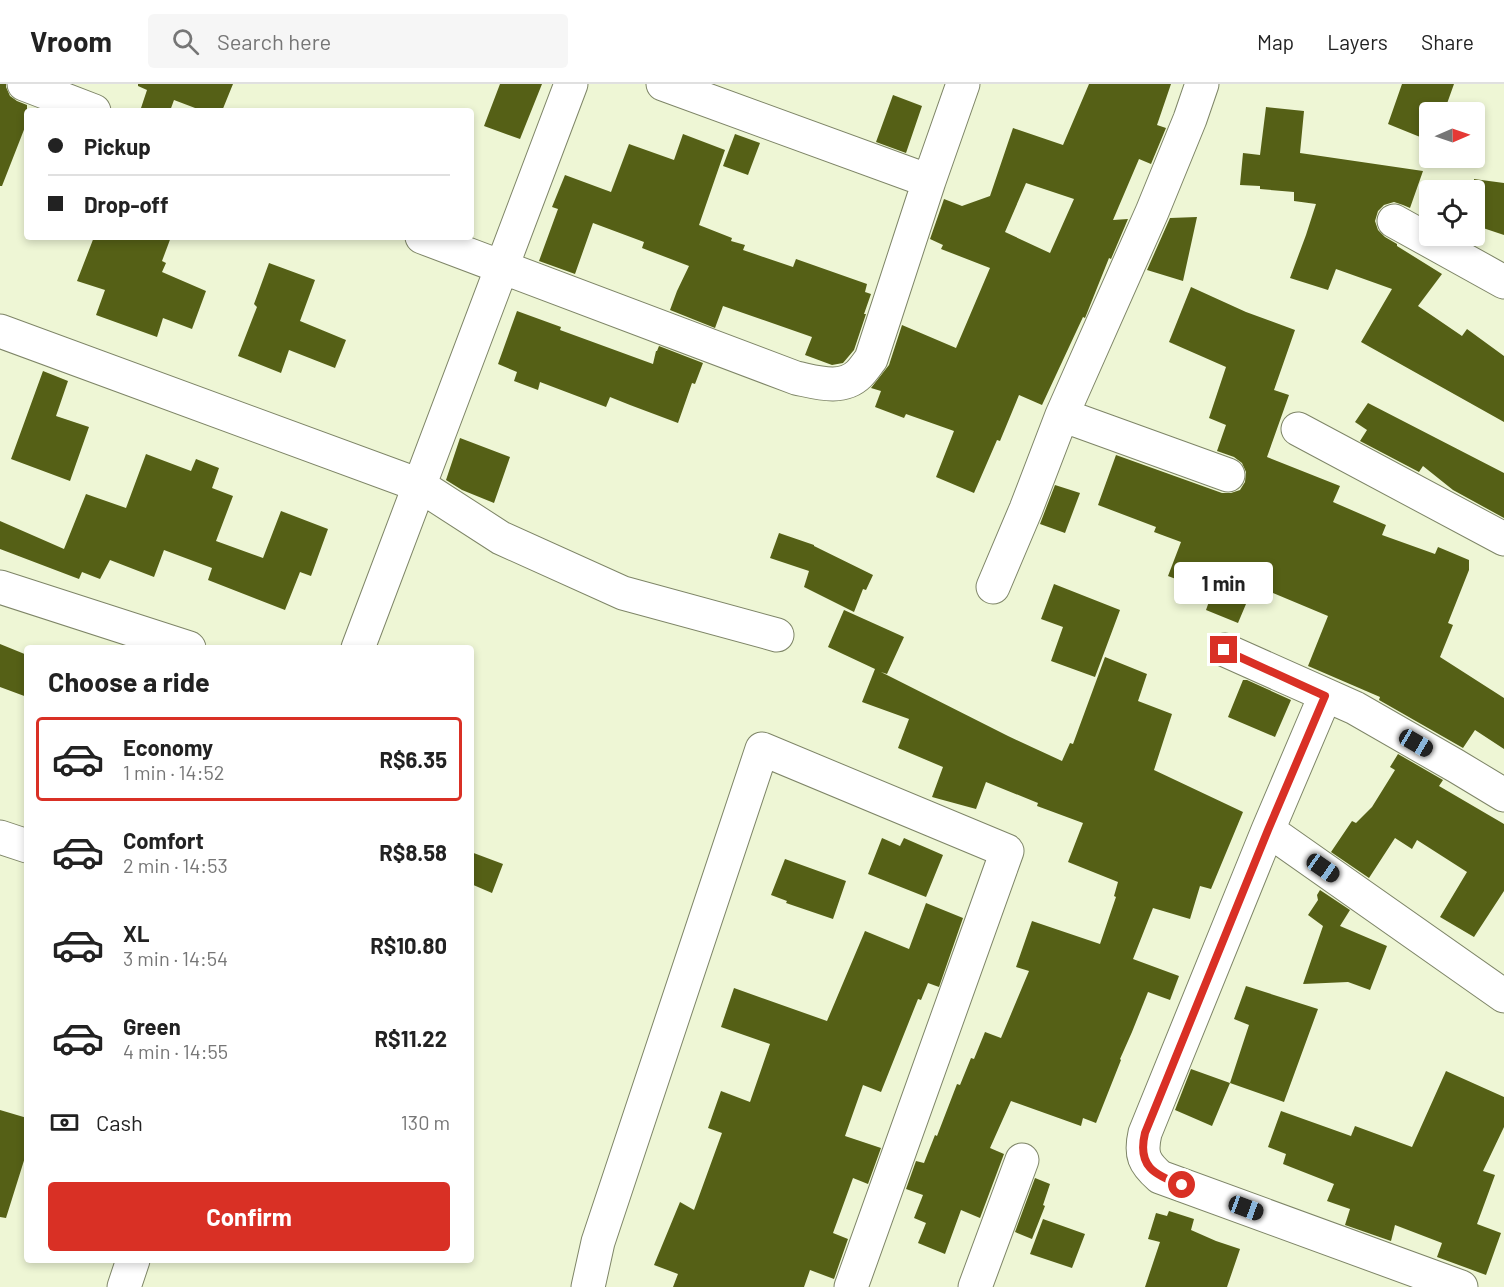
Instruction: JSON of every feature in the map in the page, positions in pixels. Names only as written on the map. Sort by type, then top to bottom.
[{"type":"street","points":[[24,84],[86,108]]},
{"type":"street","points":[[359,645],[571,84]]},
{"type":"street","points":[[663,84],[929,181]]},
{"type":"street","points":[[430,240],[795,378],[829,385],[846,382],[858,375],[871,359],[963,84]]},
{"type":"street","points":[[993,587],[1062,416],[1152,212],[1202,84]]},
{"type":"street","points":[[1394,220],[1504,282]]},
{"type":"street","points":[[0,331],[419,484],[501,538],[623,593],[777,635]]},
{"type":"street","points":[[1062,416],[1228,475]]},
{"type":"street","points":[[1298,429],[1504,539]]},
{"type":"street","points":[[0,587],[180,645]]},
{"type":"street","points":[[1224,650],[1355,708],[1504,795]]},
{"type":"street","points":[[1325,696],[1145,1133],[1142,1145],[1144,1157],[1149,1167],[1160,1177],[1461,1287]]},
{"type":"street","points":[[588,1287],[598,1242],[762,748],[1007,850],[851,1287]]},
{"type":"street","points":[[1268,830],[1504,996]]},
{"type":"street","points":[[0,837],[24,845]]},
{"type":"street","points":[[975,1287],[1022,1160]]},
{"type":"street","points":[[124,1287],[133,1263]]},
{"type":"building","points":[[0,84],[6,84],[10,96],[27,105],[27,108],[24,108],[24,130],[2,186],[0,186]]},
{"type":"building","points":[[138,84],[233,84],[223,108],[195,108],[174,100],[171,108],[141,108],[147,90]]},
{"type":"building","points":[[500,84],[542,84],[520,139],[484,126]]},
{"type":"building","points":[[1089,84],[1171,84],[1157,125],[1166,128],[1151,164],[1139,159],[1113,220],[1128,219],[1111,259],[1109,258],[1085,318],[1083,317],[1042,405],[1019,395],[1000,441],[997,440],[974,493],[936,477],[954,431],[906,414],[904,418],[875,407],[881,391],[871,388],[889,365],[902,325],[956,348],[990,268],[941,249],[943,245],[930,239],[944,199],[962,206],[990,196],[1013,128],[1063,145]],"holes":[[[1026,183],[1074,199],[1050,253],[1005,232]]]},
{"type":"building","points":[[1402,84],[1454,84],[1448,102],[1419,102],[1419,137],[1388,124]]},
{"type":"building","points":[[893,95],[922,106],[906,153],[876,142]]},
{"type":"building","points":[[1266,107],[1304,111],[1300,153],[1423,171],[1410,208],[1394,202],[1384,205],[1378,211],[1375,221],[1378,230],[1385,237],[1442,274],[1418,306],[1462,336],[1467,329],[1504,356],[1504,422],[1361,342],[1392,289],[1336,269],[1328,290],[1290,278],[1316,204],[1294,201],[1294,192],[1240,185],[1243,153],[1260,155]]},
{"type":"building","points":[[683,134],[725,150],[699,225],[732,238],[731,241],[745,245],[743,250],[793,267],[796,259],[867,284],[865,292],[871,294],[864,314],[866,314],[854,350],[843,363],[832,365],[805,355],[812,337],[723,306],[715,328],[670,310],[689,266],[642,248],[644,242],[593,223],[575,274],[539,261],[558,209],[552,207],[565,175],[611,192],[629,144],[674,160]]},
{"type":"building","points":[[735,134],[760,143],[748,175],[723,166]]},
{"type":"building","points":[[1485,180],[1504,183],[1504,235],[1485,229]]},
{"type":"building","points":[[1197,217],[1183,281],[1147,270],[1170,218]]},
{"type":"building","points":[[93,240],[170,240],[162,261],[166,263],[162,272],[206,291],[192,329],[163,318],[157,337],[96,315],[105,290],[77,281]]},
{"type":"building","points":[[269,263],[315,280],[300,321],[346,340],[335,368],[289,350],[281,373],[238,356],[257,307],[254,304]]},
{"type":"building","points":[[1191,287],[1246,312],[1295,330],[1274,390],[1289,395],[1267,457],[1340,486],[1333,502],[1386,525],[1382,535],[1435,554],[1438,547],[1469,560],[1469,570],[1448,623],[1453,625],[1440,657],[1504,698],[1504,749],[1475,730],[1463,748],[1379,700],[1380,697],[1308,666],[1328,616],[1254,585],[1238,623],[1206,610],[1212,593],[1168,576],[1181,542],[1154,532],[1156,527],[1098,505],[1116,455],[1222,493],[1240,490],[1245,482],[1246,472],[1242,463],[1234,457],[1217,451],[1226,425],[1209,418],[1226,367],[1169,342]]},
{"type":"building","points":[[517,311],[561,327],[560,330],[653,364],[659,346],[703,363],[695,384],[692,383],[678,423],[610,397],[606,407],[540,382],[538,390],[514,381],[517,372],[498,364]]},
{"type":"building","points":[[43,371],[68,381],[56,416],[89,427],[70,481],[11,459]]},
{"type":"building","points":[[1368,403],[1504,473],[1504,518],[1453,490],[1423,466],[1419,472],[1360,441],[1367,430],[1355,422]]},
{"type":"building","points":[[460,438],[510,457],[494,503],[462,490],[446,480]]},
{"type":"building","points":[[146,454],[191,471],[196,459],[219,468],[212,488],[233,496],[216,541],[263,558],[281,511],[328,529],[311,576],[300,572],[285,610],[208,580],[212,568],[164,550],[154,577],[110,560],[100,579],[82,572],[79,579],[0,549],[0,521],[64,549],[86,494],[126,508]]},
{"type":"building","points":[[1055,485],[1080,493],[1065,533],[1040,524]]},
{"type":"building","points":[[779,533],[814,545],[873,575],[866,590],[863,589],[854,612],[804,587],[809,571],[770,558]]},
{"type":"building","points":[[1054,584],[1120,610],[1095,677],[1051,661],[1063,627],[1041,619]]},
{"type":"building","points":[[844,610],[904,637],[887,674],[881,672],[1062,761],[1070,743],[1073,744],[1105,657],[1147,674],[1138,701],[1172,714],[1154,770],[1243,812],[1211,889],[1200,886],[1190,919],[1153,908],[1133,959],[1179,976],[1170,1000],[1148,992],[1096,1123],[1083,1118],[1081,1126],[1011,1101],[990,1148],[1004,1154],[980,1218],[961,1210],[945,1254],[918,1243],[926,1223],[914,1218],[923,1195],[906,1189],[916,1161],[924,1163],[957,1084],[960,1085],[971,1058],[974,1059],[985,1032],[1001,1038],[1029,971],[1016,967],[1032,921],[1100,944],[1116,897],[1114,896],[1118,882],[1068,862],[1083,823],[1037,806],[1038,803],[986,782],[976,809],[932,797],[943,767],[898,748],[909,719],[862,702],[875,669],[828,647]]},
{"type":"building","points":[[0,644],[24,654],[24,696],[0,687]]},
{"type":"building","points":[[1243,680],[1291,700],[1275,737],[1228,717]]},
{"type":"building","points":[[1398,754],[1443,780],[1439,786],[1504,824],[1504,891],[1474,937],[1440,917],[1467,872],[1417,840],[1412,849],[1395,838],[1369,878],[1331,852],[1352,821],[1356,823],[1372,807],[1395,770],[1390,767]]},
{"type":"building","points":[[882,838],[900,846],[904,838],[943,855],[926,897],[868,874]]},
{"type":"building","points":[[474,853],[503,864],[492,893],[474,885]]},
{"type":"building","points":[[785,859],[846,881],[833,919],[786,903],[787,901],[771,895]]},
{"type":"building","points":[[1320,890],[1350,910],[1340,926],[1387,946],[1370,990],[1348,982],[1303,984],[1323,926],[1308,915],[1318,900],[1317,895]]},
{"type":"building","points":[[926,903],[963,918],[939,987],[928,983],[921,1000],[918,999],[881,1092],[863,1085],[845,1136],[881,1148],[868,1184],[853,1178],[833,1233],[848,1239],[834,1279],[810,1270],[804,1287],[673,1287],[678,1274],[654,1265],[680,1202],[694,1210],[722,1133],[708,1128],[721,1091],[750,1102],[770,1044],[721,1027],[734,988],[827,1021],[865,931],[909,949]]},
{"type":"building","points":[[1246,986],[1318,1009],[1284,1102],[1230,1083],[1249,1025],[1234,1019]]},
{"type":"building","points":[[1191,1069],[1230,1083],[1212,1126],[1175,1110]]},
{"type":"building","points":[[1446,1071],[1504,1097],[1504,1127],[1483,1171],[1495,1175],[1477,1224],[1501,1233],[1486,1275],[1437,1257],[1442,1243],[1395,1225],[1391,1241],[1345,1225],[1350,1209],[1327,1201],[1334,1184],[1283,1164],[1286,1154],[1268,1147],[1281,1111],[1351,1136],[1355,1126],[1412,1147]]},
{"type":"building","points":[[0,1110],[24,1117],[24,1161],[6,1218],[0,1217]]},
{"type":"building","points":[[1035,1178],[1050,1184],[1043,1205],[1045,1206],[1032,1239],[1015,1232]]},
{"type":"building","points":[[1169,1211],[1194,1219],[1191,1230],[1240,1249],[1227,1287],[1145,1287],[1160,1242],[1148,1239],[1156,1213],[1167,1216]]},
{"type":"building","points":[[1043,1219],[1085,1234],[1072,1268],[1030,1254]]},
{"type":"route","points":[[1182,1185],[1160,1177],[1149,1167],[1142,1145],[1145,1133],[1325,696],[1224,650]]}]
